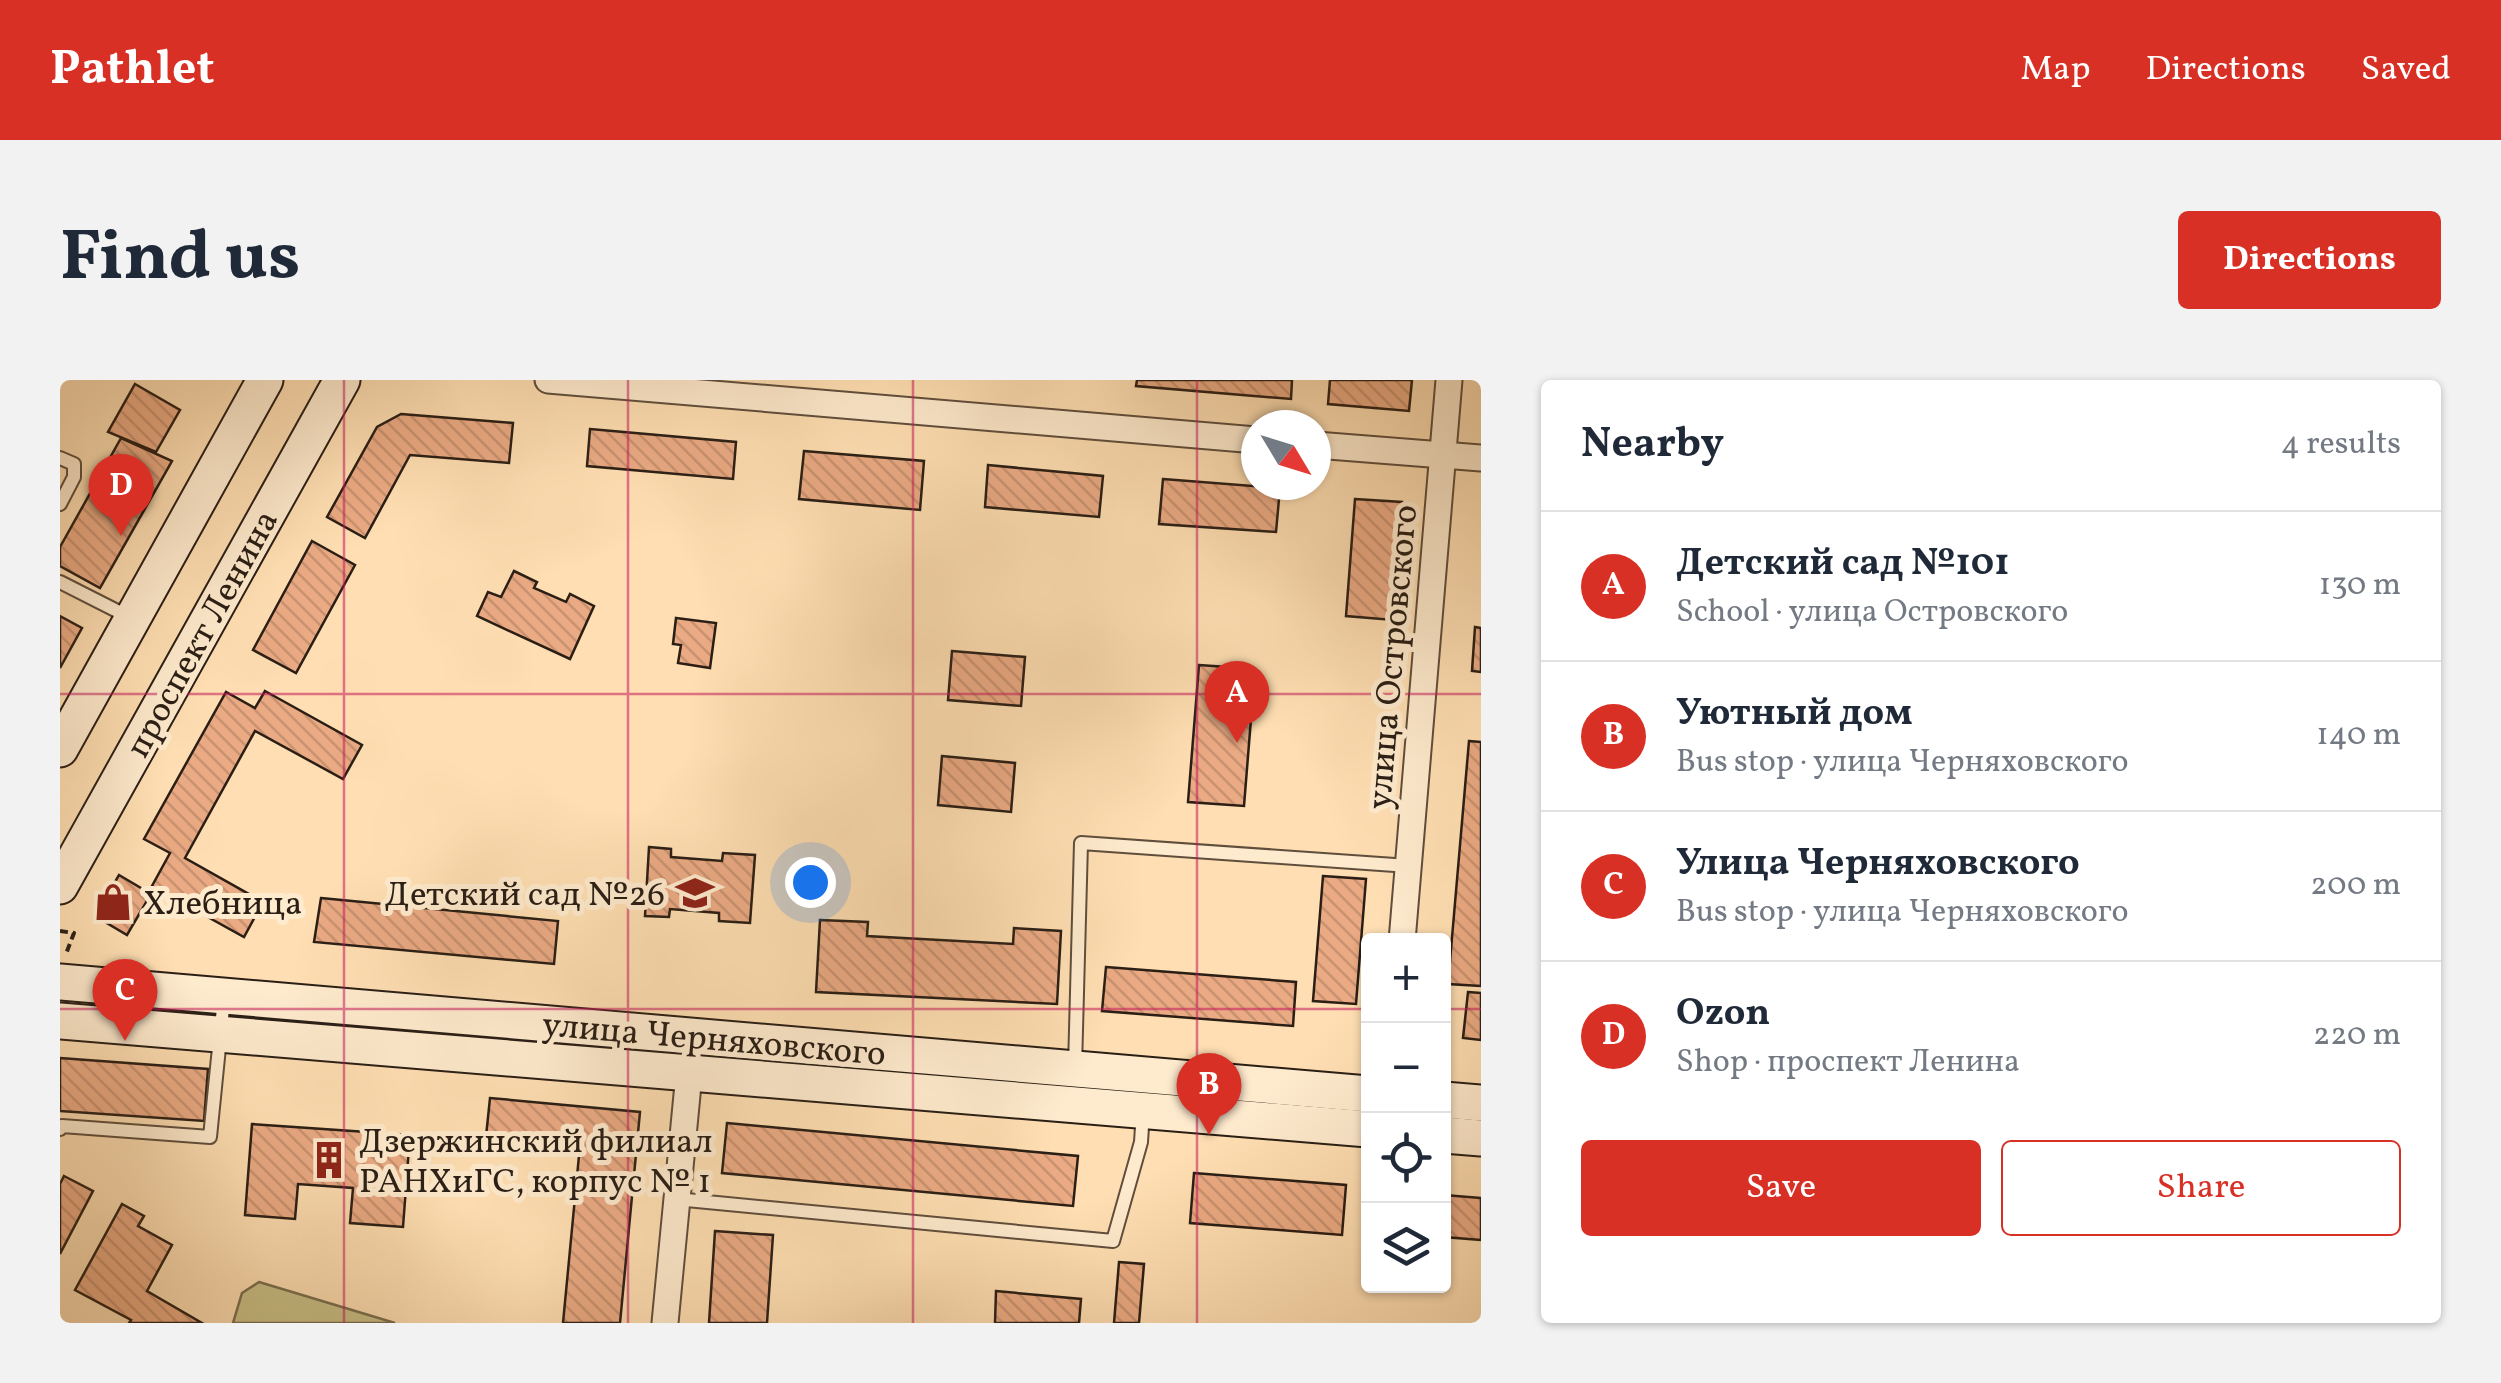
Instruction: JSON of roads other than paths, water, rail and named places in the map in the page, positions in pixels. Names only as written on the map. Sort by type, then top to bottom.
[{"type":"street","name":"проспект Ленина","points":[[60,749],[265,380]]},
{"type":"street","name":"проспект Ленина","points":[[60,886],[342,380]]},
{"type":"street","points":[[548,380],[1241,439]]},
{"type":"street","name":"улица Островского","points":[[1403,933],[1448,380]]},
{"type":"street","points":[[1331,445],[1481,458]]},
{"type":"street","name":"улица Черняховского","points":[[60,982],[1361,1093]]},
{"type":"street","points":[[60,1021],[1361,1128]]},
{"type":"street","points":[[665,1323],[692,1036]]},
{"type":"street","points":[[1451,1101],[1481,1103]]},
{"type":"street","points":[[1451,1136],[1481,1138]]},
{"type":"lane","points":[[60,458],[74,464],[74,477],[60,504]]},
{"type":"lane","points":[[60,582],[133,618]]},
{"type":"lane","points":[[1075,1069],[1082,843],[1408,866]]},
{"type":"lane","points":[[60,1129],[62,1126],[210,1137],[224,998]]},
{"type":"lane","points":[[676,1199],[1113,1241],[1141,1142],[1143,1110]]},
{"type":"place","name":"Ozon","points":[[121,536]]},
{"type":"place","name":"Детский сад №101","points":[[1237,743]]},
{"type":"place","name":"Детский сад №26","points":[[695,893]]},
{"type":"place","name":"Хлебница","points":[[113,902]]},
{"type":"place","name":"Улица Черняховского","points":[[125,1041]]},
{"type":"place","name":"Уютный дом","points":[[1209,1135]]},
{"type":"place","name":"Дзержинский филиал РАНХиГС, корпус № 1","points":[[329,1160]]}]
